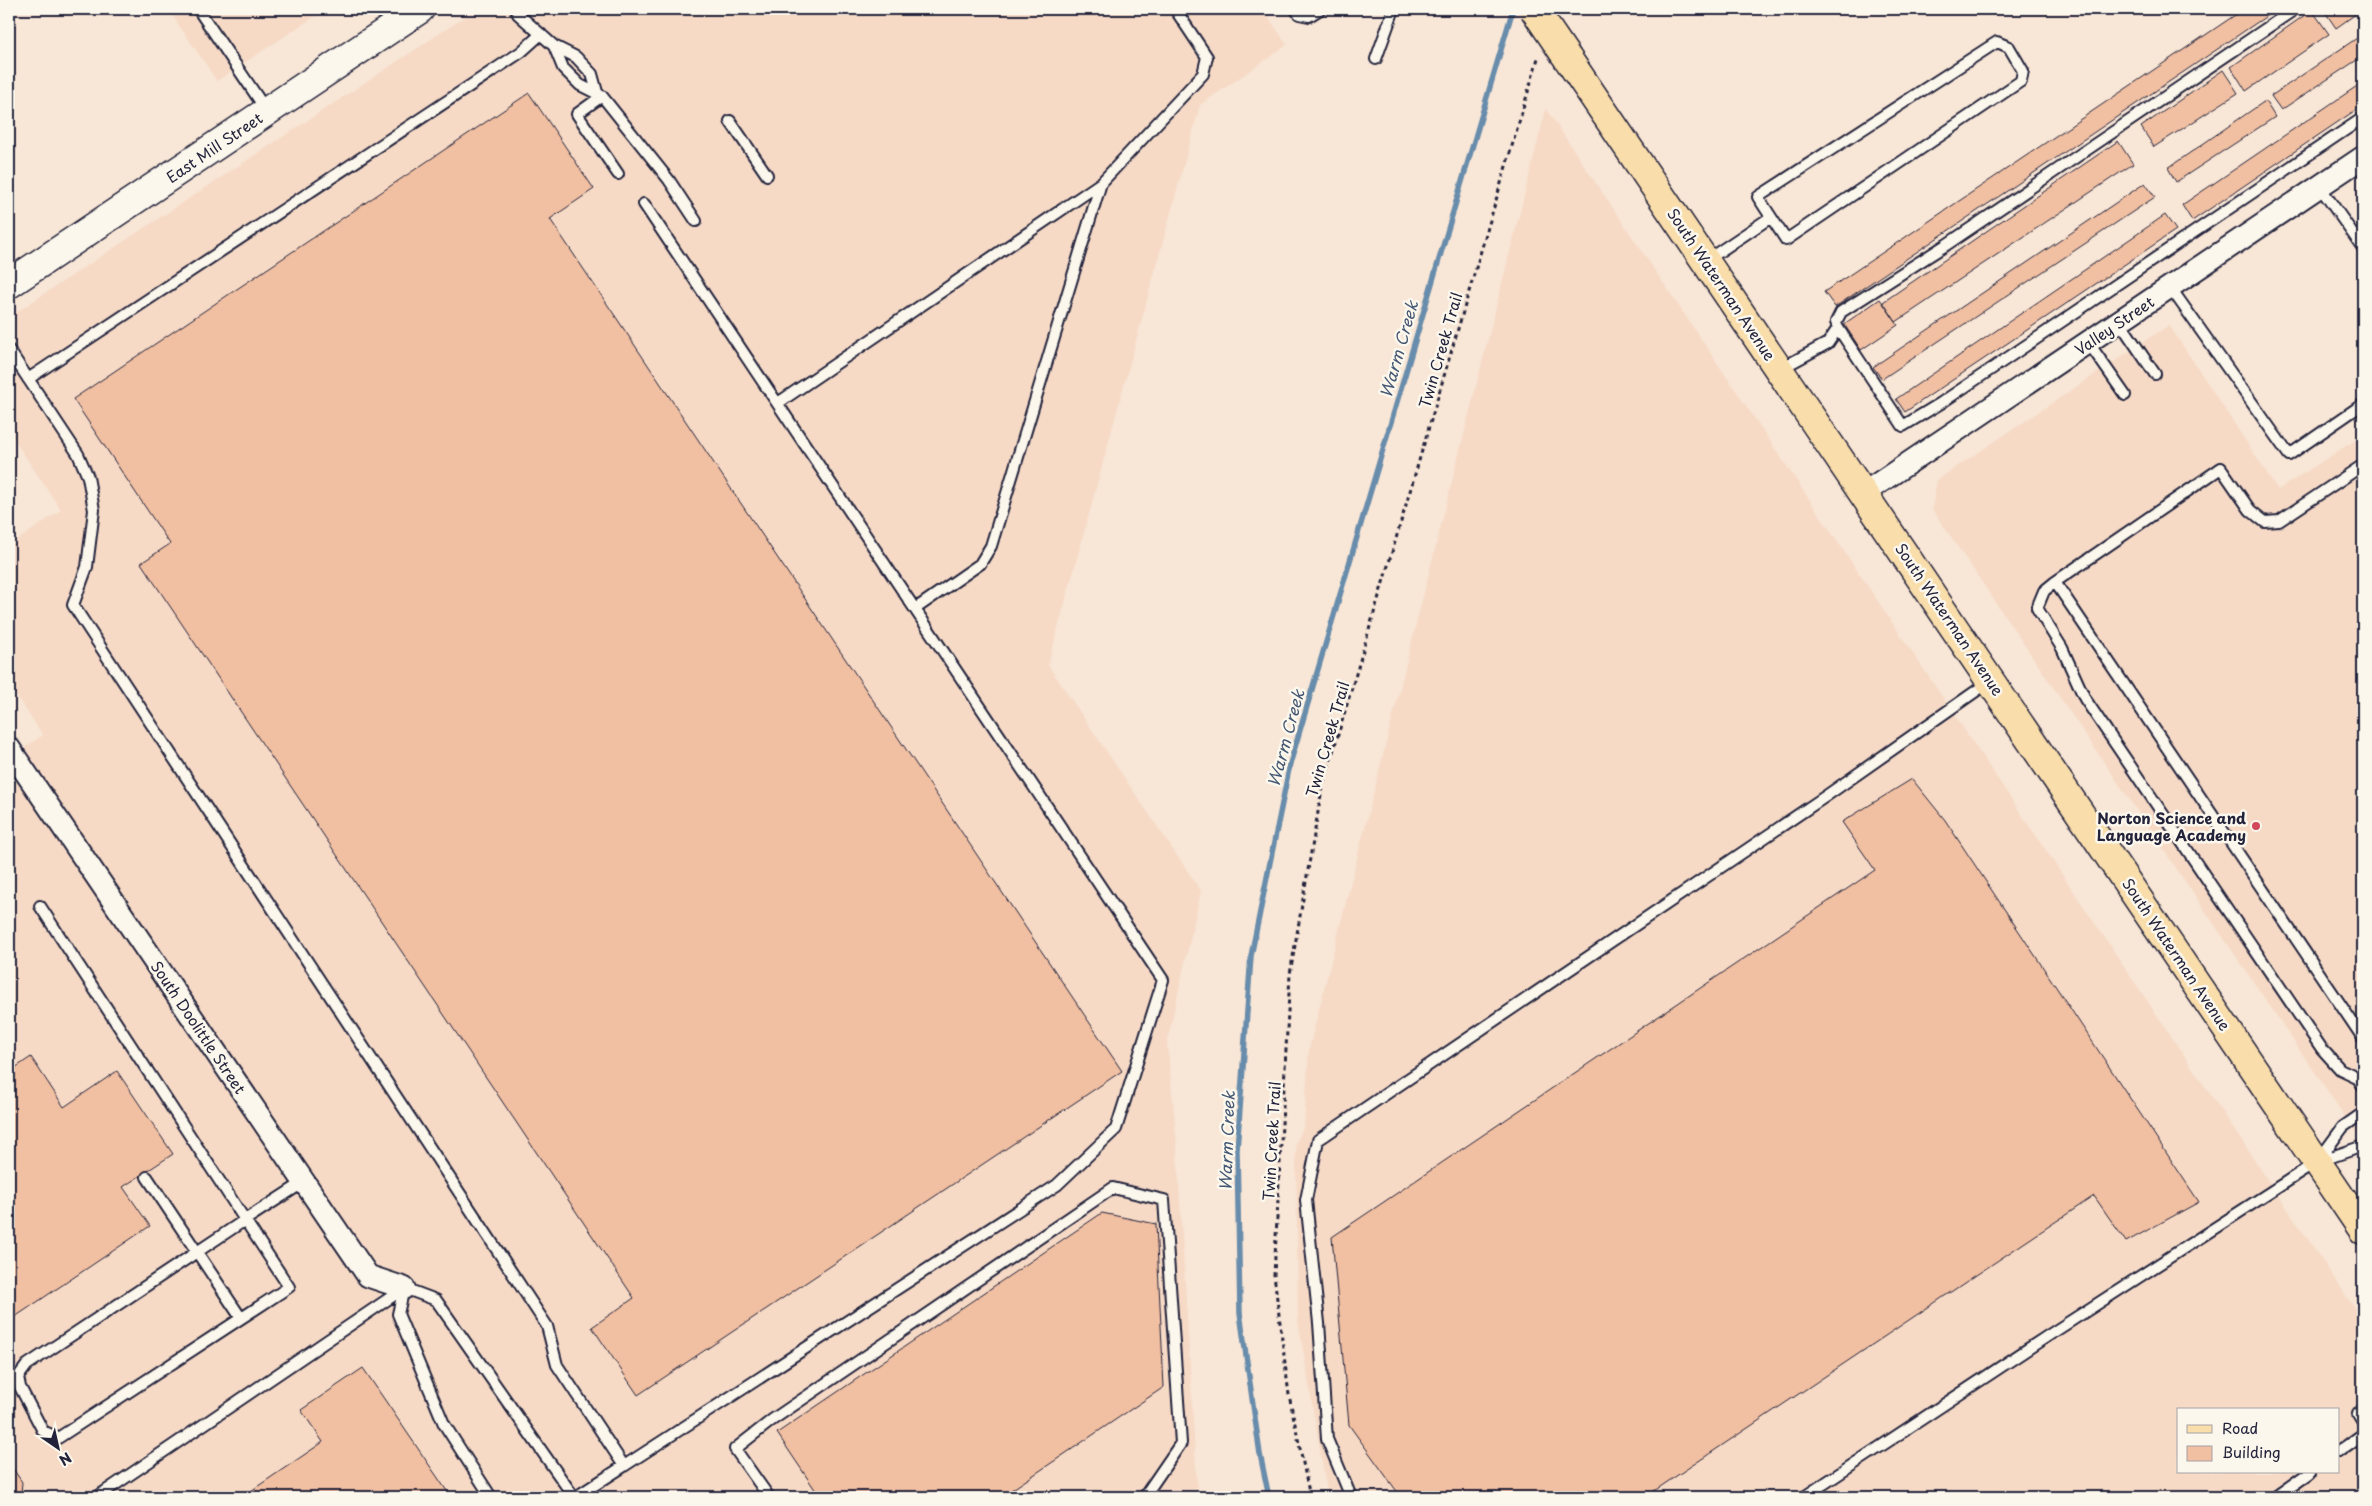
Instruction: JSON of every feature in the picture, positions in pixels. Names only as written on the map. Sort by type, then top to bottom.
[{"type":"main road","name":"East Mill Street","points":[[9,284],[420,9]]},
{"type":"main road","name":"South Waterman Avenue","points":[[1534,9],[1707,261],[2363,1230]]},
{"type":"street","name":"Valley Street","points":[[1864,493],[2363,157]]},
{"type":"street","name":"South Doolittle Street","points":[[9,749],[368,1276],[404,1288]]},
{"type":"lane","points":[[198,9],[267,111]]},
{"type":"lane","points":[[516,9],[518,14],[554,46],[576,57],[592,74],[600,94],[669,180],[696,221]]},
{"type":"lane","points":[[778,403],[1100,183],[1203,74],[1207,57],[1175,9]]},
{"type":"lane","points":[[1295,9],[1299,14],[1309,16],[1320,9]]},
{"type":"lane","points":[[1376,59],[1394,9]]},
{"type":"lane","points":[[2295,9],[1946,245],[1841,312],[1836,322],[1838,328],[1903,426],[1941,403],[2363,118]]},
{"type":"lane","points":[[28,380],[521,52],[541,34]]},
{"type":"lane","points":[[1997,42],[2009,47],[2023,71],[2021,81],[1786,240],[1771,217],[1758,197],[1997,42]]},
{"type":"lane","points":[[554,46],[562,68],[580,85],[600,94]]},
{"type":"lane","points":[[600,94],[577,114],[618,174]]},
{"type":"lane","points":[[730,121],[767,175]]},
{"type":"lane","points":[[915,609],[980,564],[991,546],[1100,183]]},
{"type":"lane","points":[[2320,186],[2363,248]]},
{"type":"lane","points":[[404,1288],[436,1300],[575,1497],[1057,1185],[1116,1129],[1162,980],[644,204]]},
{"type":"lane","points":[[1707,261],[1771,217]]},
{"type":"lane","points":[[2170,287],[2289,455],[2363,404]]},
{"type":"lane","points":[[2119,322],[2155,374]]},
{"type":"lane","points":[[1780,369],[1828,343],[1838,328]]},
{"type":"lane","points":[[2088,342],[2125,395]]},
{"type":"lane","points":[[9,350],[78,454],[88,477],[94,510],[87,567],[73,605],[547,1326],[556,1364],[624,1466]]},
{"type":"lane","points":[[2363,465],[2279,521],[2265,522],[2250,510],[2221,468],[2055,582],[2044,591],[2037,608],[2062,648],[2085,699],[2322,1049],[2340,1069],[2357,1077],[2363,1086]]},
{"type":"lane","points":[[2055,582],[2363,1038]]},
{"type":"lane","points":[[1351,1497],[1327,1439],[1319,1323],[1306,1200],[1318,1140],[1826,796],[1991,680]]},
{"type":"lane","points":[[40,906],[244,1220],[288,1287],[58,1438],[43,1430],[20,1388],[18,1377],[27,1365],[244,1220],[304,1182]]},
{"type":"lane","points":[[2318,1162],[2343,1127],[2363,1113]]},
{"type":"lane","points":[[1804,1497],[2046,1337],[2318,1162],[2363,1146]]},
{"type":"lane","points":[[147,1177],[242,1318]]},
{"type":"lane","points":[[769,1497],[735,1449],[772,1420],[1113,1188],[1164,1200],[1181,1443],[1144,1497]]},
{"type":"lane","points":[[97,1497],[404,1288]]},
{"type":"lane","points":[[404,1288],[398,1314],[436,1406],[444,1424],[491,1497]]},
{"type":"lane","points":[[2363,1410],[2358,1414],[2363,1422]]},
{"type":"lane","points":[[2340,1451],[2363,1434]]},
{"type":"lane","points":[[2275,1497],[2307,1474]]},
{"type":"path","name":"Twin Creek Trail","points":[[1310,1497],[1289,1395],[1274,1275],[1290,974],[1322,789],[1539,56]]},
{"type":"shaded area","points":[[168,9],[326,9],[217,81]]},
{"type":"shaded area","points":[[477,9],[1263,9],[1287,45],[1200,105],[1048,665],[1201,891],[1167,1042],[1176,1133],[1199,1497],[9,1497],[9,758],[43,735],[9,685],[9,546],[61,510],[9,432],[9,317]]},
{"type":"shaded area","points":[[1546,109],[2363,1321],[2363,1497],[1857,1497],[1854,1493],[1848,1497],[1328,1497],[1298,1320],[1296,1143],[1304,1126],[1309,1049]]},
{"type":"shaded area","name":"Norton Science and Language Academy","points":[[2169,325],[2278,490],[2363,435],[2363,1143],[1932,509],[1937,480]]},
{"type":"building","points":[[2244,9],[2277,9],[1835,307],[1824,292]]},
{"type":"building","points":[[2323,9],[2363,9],[2336,28]]},
{"type":"building","points":[[2312,10],[2329,34],[2246,91],[2231,67]]},
{"type":"building","points":[[2363,34],[2363,56],[2281,110],[2271,96]]},
{"type":"building","points":[[2223,70],[2238,93],[2154,147],[2141,127]]},
{"type":"building","points":[[2363,82],[2363,105],[2192,221],[2182,205]]},
{"type":"building","points":[[529,93],[594,189],[550,219],[1122,1071],[638,1395],[592,1327],[634,1298],[141,563],[170,544],[73,399]]},
{"type":"building","points":[[2265,101],[2275,117],[2176,182],[2168,168]]},
{"type":"building","points":[[2118,141],[2133,164],[1896,322],[1883,302]]},
{"type":"building","points":[[2145,183],[2155,197],[1882,379],[1873,367]]},
{"type":"building","points":[[2165,215],[2176,230],[1905,412],[1896,399]]},
{"type":"building","points":[[1880,299],[1898,325],[1861,350],[1844,324]]},
{"type":"building","points":[[1912,779],[1945,820],[2199,1202],[2126,1242],[2094,1196],[1645,1497],[1401,1497],[1349,1425],[1332,1237],[1875,870],[1842,822]]},
{"type":"building","points":[[31,1057],[64,1107],[117,1071],[173,1154],[123,1187],[150,1226],[9,1321],[9,1072]]},
{"type":"building","points":[[1102,1213],[1156,1224],[1164,1387],[1001,1497],[820,1497],[777,1433]]},
{"type":"building","points":[[363,1368],[451,1497],[242,1497],[323,1442],[301,1410]]},
{"type":"building","points":[[9,1463],[22,1482],[21,1494],[16,1497],[9,1497]]},
{"type":"waterway","name":"Warm Creek","points":[[1269,1497],[1260,1454],[1240,1313],[1237,1150],[1251,956],[1290,764],[1513,9]]},
{"type":"place","name":"Norton Science and Language Academy","points":[[2256,826]]}]
